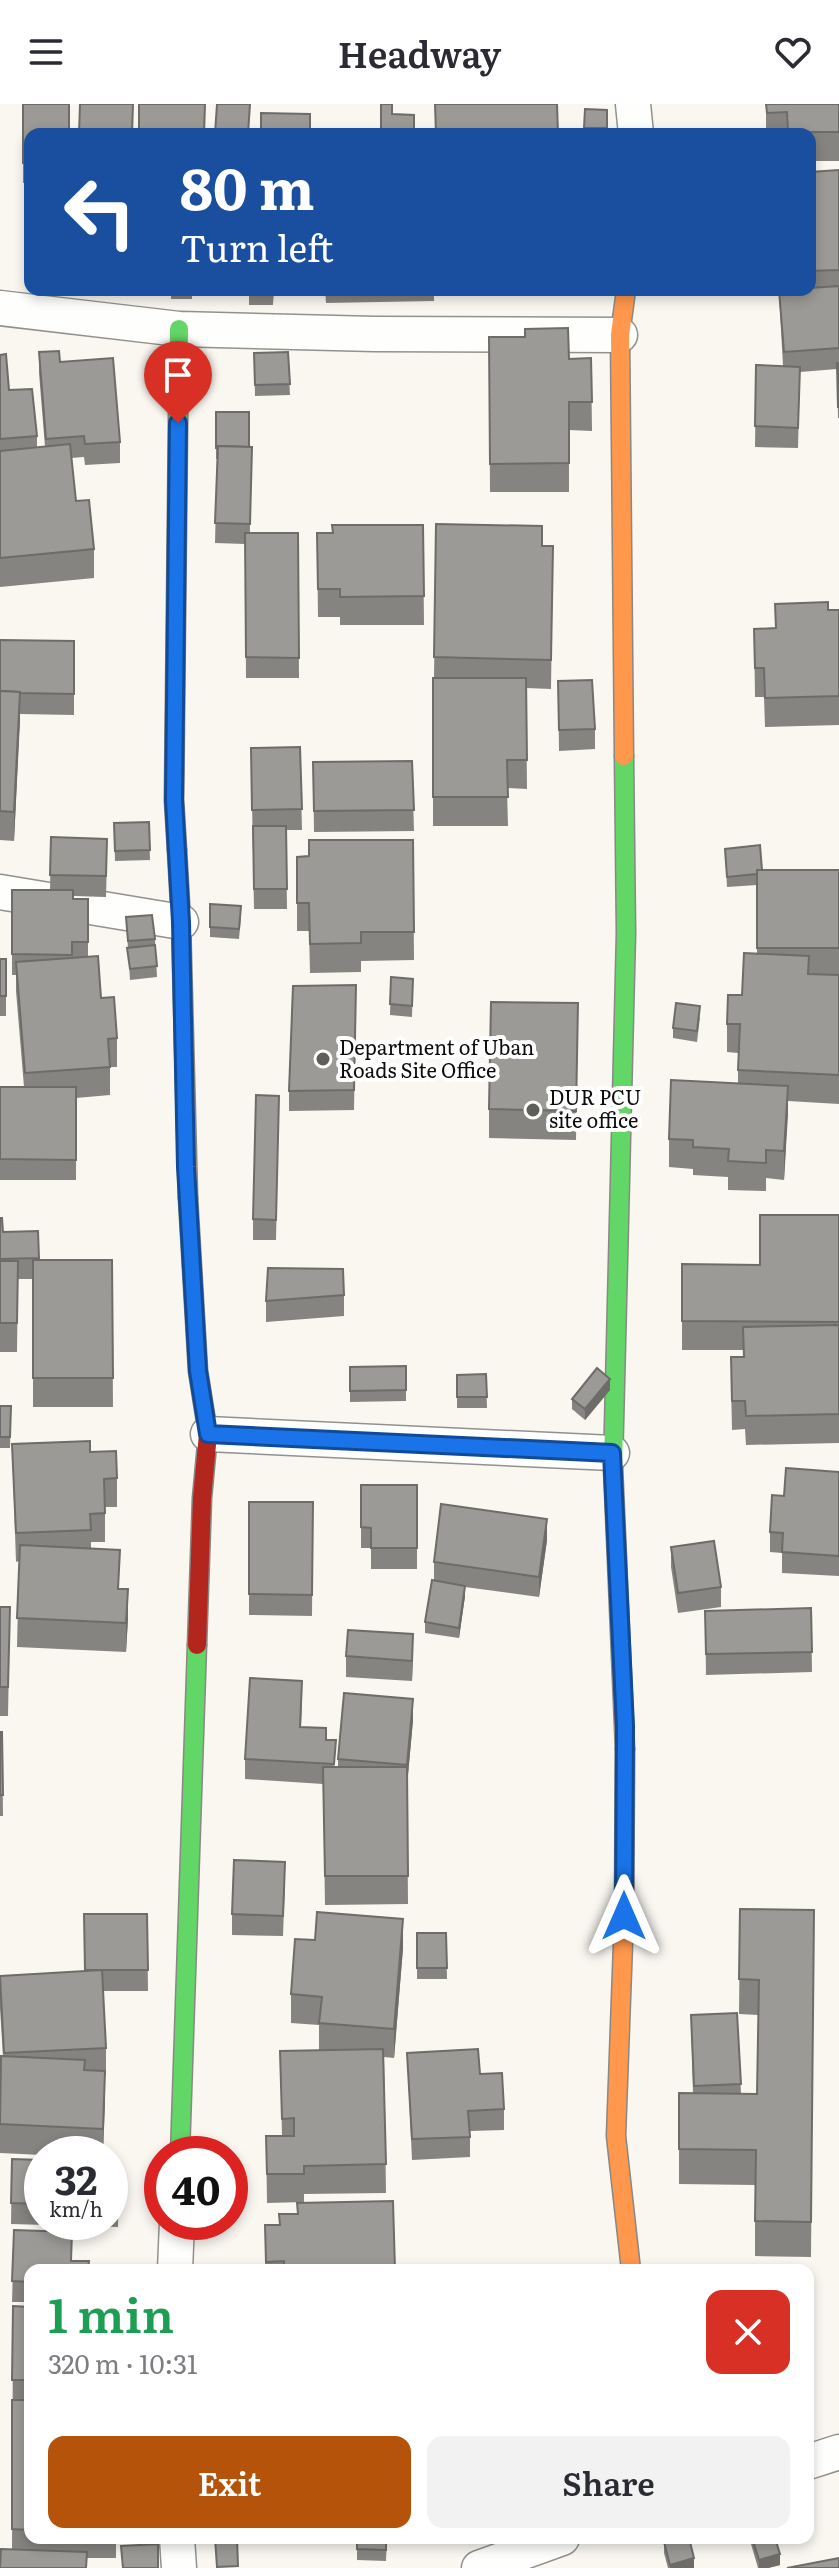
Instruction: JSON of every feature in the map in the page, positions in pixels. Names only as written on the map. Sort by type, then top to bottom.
[{"type":"street","points":[[633,104],[635,128]]},
{"type":"street","points":[[625,296],[620,335],[626,933],[612,1453],[625,1726],[624,1916],[616,2136],[630,2264]]},
{"type":"street","points":[[0,308],[179,329],[620,335]]},
{"type":"street","points":[[179,329],[174,800],[181,922],[187,1183],[198,1371],[208,1434],[202,1498],[181,2136]]},
{"type":"street","points":[[0,892],[181,922]]},
{"type":"street","points":[[208,1434],[612,1453]]},
{"type":"street","points":[[175,2264],[176,2240]]},
{"type":"street","points":[[814,2460],[839,2452]]},
{"type":"street","points":[[177,2544],[179,2568]]},
{"type":"street","points":[[479,2568],[545,2544]]},
{"type":"building","points":[[23,104],[69,104],[69,128],[24,128],[23,163]]},
{"type":"building","points":[[80,104],[133,104],[132,128],[79,128]]},
{"type":"building","points":[[139,104],[205,104],[204,128],[139,128]]},
{"type":"building","points":[[217,104],[250,104],[248,128],[215,128]]},
{"type":"building","points":[[381,104],[392,104],[392,114],[414,115],[414,128],[381,128]]},
{"type":"building","points":[[435,104],[557,104],[558,128],[436,128]]},
{"type":"building","points":[[766,104],[839,104],[839,132],[788,128],[787,112],[767,113]]},
{"type":"building","points":[[585,109],[607,110],[607,128],[584,128]]},
{"type":"building","points":[[261,113],[310,114],[310,128],[261,128]]},
{"type":"building","points":[[839,170],[839,270],[816,271],[816,172]]},
{"type":"building","points":[[839,286],[839,348],[784,352],[779,296],[816,296],[816,288]]},
{"type":"building","points":[[568,328],[569,359],[591,358],[592,402],[569,402],[569,463],[490,464],[489,337],[525,337],[525,329]]},
{"type":"building","points":[[59,351],[60,362],[113,358],[120,442],[85,444],[84,436],[46,439],[39,352]]},
{"type":"building","points":[[288,352],[290,384],[255,385],[254,353]]},
{"type":"building","points":[[6,354],[9,390],[32,389],[37,436],[0,439],[0,355]]},
{"type":"building","points":[[839,363],[839,407],[838,407]]},
{"type":"building","points":[[756,365],[800,367],[798,428],[755,426]]},
{"type":"building","points":[[216,412],[249,412],[249,447],[216,448]]},
{"type":"building","points":[[70,444],[76,501],[89,500],[94,549],[0,558],[0,451]]},
{"type":"building","points":[[218,446],[252,447],[250,524],[215,523]]},
{"type":"building","points":[[436,524],[542,526],[542,546],[553,546],[551,660],[434,657]]},
{"type":"building","points":[[332,525],[423,525],[424,596],[340,597],[340,589],[318,589],[317,533],[333,533]]},
{"type":"building","points":[[245,533],[298,533],[299,658],[246,657]]},
{"type":"building","points":[[828,602],[828,610],[839,610],[839,696],[765,698],[764,668],[755,668],[754,629],[776,628],[775,604]]},
{"type":"building","points":[[0,640],[74,641],[74,694],[0,691]]},
{"type":"building","points":[[433,678],[526,678],[527,760],[507,760],[508,797],[433,797]]},
{"type":"building","points":[[592,680],[595,729],[559,730],[558,681]]},
{"type":"building","points":[[0,691],[20,692],[14,812],[0,811]]},
{"type":"building","points":[[300,747],[302,809],[252,810],[251,748]]},
{"type":"building","points":[[412,761],[414,810],[314,811],[313,762]]},
{"type":"building","points":[[149,822],[150,850],[115,851],[114,823]]},
{"type":"building","points":[[253,826],[286,826],[287,889],[254,889]]},
{"type":"building","points":[[51,837],[107,839],[106,876],[50,875]]},
{"type":"building","points":[[309,840],[413,840],[414,932],[361,932],[361,943],[310,944],[309,903],[297,903],[297,857],[309,856]]},
{"type":"building","points":[[760,845],[762,870],[757,870],[757,874],[727,877],[725,849]]},
{"type":"building","points":[[757,870],[839,870],[839,948],[757,948]]},
{"type":"building","points":[[12,890],[73,890],[73,899],[88,899],[88,942],[72,942],[72,955],[12,954]]},
{"type":"building","points":[[210,904],[241,906],[239,929],[210,927]]},
{"type":"building","points":[[152,915],[155,939],[128,941],[126,917]]},
{"type":"building","points":[[155,945],[157,966],[130,969],[127,948]]},
{"type":"building","points":[[744,953],[809,956],[808,974],[839,975],[839,1075],[738,1070],[740,1024],[727,1024],[728,995],[742,995]]},
{"type":"building","points":[[98,956],[101,998],[114,997],[117,1038],[108,1039],[110,1067],[25,1073],[16,962]]},
{"type":"building","points":[[0,959],[6,959],[6,996],[0,996]]},
{"type":"building","points":[[391,977],[413,979],[412,1006],[390,1004]]},
{"type":"building","name":"Department of Uban Roads Site Office","points":[[356,985],[354,1090],[289,1091],[293,986]]},
{"type":"building","name":"DUR PCU site office","points":[[491,1002],[578,1003],[576,1111],[489,1109]]},
{"type":"building","points":[[676,1003],[700,1006],[697,1031],[673,1028]]},
{"type":"building","points":[[671,1080],[788,1086],[784,1151],[766,1150],[766,1163],[728,1161],[729,1149],[693,1147],[693,1140],[669,1139]]},
{"type":"building","points":[[0,1087],[76,1087],[76,1160],[0,1159]]},
{"type":"building","points":[[256,1095],[279,1096],[276,1220],[253,1219]]},
{"type":"building","points":[[760,1215],[839,1215],[839,1322],[682,1321],[682,1264],[760,1265]]},
{"type":"building","points":[[0,1218],[3,1232],[38,1231],[39,1258],[0,1259]]},
{"type":"building","points":[[33,1260],[112,1260],[113,1378],[33,1378]]},
{"type":"building","points":[[0,1261],[18,1261],[17,1323],[0,1323]]},
{"type":"building","points":[[268,1268],[343,1269],[344,1295],[266,1301]]},
{"type":"building","points":[[839,1325],[839,1414],[746,1416],[745,1401],[732,1401],[731,1357],[744,1357],[743,1327]]},
{"type":"building","points":[[406,1366],[406,1390],[350,1391],[350,1367]]},
{"type":"building","points":[[597,1368],[610,1379],[585,1409],[572,1399]]},
{"type":"building","points":[[486,1374],[487,1397],[457,1397],[457,1375]]},
{"type":"building","points":[[0,1406],[11,1406],[10,1437],[0,1437]]},
{"type":"building","points":[[90,1441],[90,1452],[116,1451],[117,1478],[104,1479],[105,1513],[90,1514],[91,1530],[16,1533],[12,1444]]},
{"type":"building","points":[[786,1468],[839,1472],[839,1556],[782,1552],[783,1533],[770,1532],[772,1495],[784,1496]]},
{"type":"building","points":[[361,1485],[417,1485],[417,1548],[371,1548],[371,1528],[361,1527]]},
{"type":"building","points":[[249,1502],[313,1502],[312,1595],[249,1594]]},
{"type":"building","points":[[441,1504],[547,1519],[539,1577],[434,1562]]},
{"type":"building","points":[[714,1541],[721,1587],[678,1593],[671,1547]]},
{"type":"building","points":[[20,1545],[120,1550],[118,1589],[128,1589],[126,1623],[17,1618]]},
{"type":"building","points":[[432,1580],[465,1586],[459,1628],[425,1622]]},
{"type":"building","points":[[0,1607],[10,1607],[8,1687],[0,1687]]},
{"type":"building","points":[[811,1608],[812,1652],[706,1654],[705,1611]]},
{"type":"building","points":[[348,1630],[413,1634],[412,1661],[346,1656]]},
{"type":"building","points":[[250,1678],[302,1681],[300,1727],[326,1728],[326,1740],[336,1740],[334,1764],[245,1759]]},
{"type":"building","points":[[344,1693],[413,1699],[407,1765],[338,1759]]},
{"type":"building","points":[[2,1732],[3,1795],[0,1795]]},
{"type":"building","points":[[323,1767],[407,1767],[408,1876],[325,1876]]},
{"type":"building","points":[[234,1860],[285,1862],[283,1916],[232,1914]]},
{"type":"building","points":[[740,1909],[814,1910],[811,2222],[755,2221],[756,2150],[679,2149],[679,2093],[757,2094],[759,1980],[739,1979]]},
{"type":"building","points":[[317,1912],[403,1919],[394,2029],[319,2023],[322,1997],[291,1994],[295,1939],[315,1940]]},
{"type":"building","points":[[84,1914],[147,1914],[148,1970],[85,1970]]},
{"type":"building","points":[[417,1933],[446,1933],[447,1968],[417,1968]]},
{"type":"building","points":[[102,1970],[106,2048],[4,2053],[0,1976]]},
{"type":"building","points":[[737,2013],[741,2084],[694,2086],[691,2015]]},
{"type":"building","points":[[383,2049],[386,2164],[304,2166],[304,2174],[267,2174],[266,2136],[294,2136],[294,2118],[282,2119],[280,2051]]},
{"type":"building","points":[[478,2049],[480,2074],[502,2073],[504,2109],[468,2111],[470,2137],[412,2139],[407,2053]]},
{"type":"building","points":[[1,2056],[85,2060],[84,2070],[105,2071],[103,2129],[0,2124]]},
{"type":"building","points":[[12,2159],[24,2159],[24,2203],[11,2203]]},
{"type":"building","points":[[393,2201],[395,2264],[266,2262],[265,2225],[280,2225],[279,2214],[298,2214],[297,2203]]},
{"type":"building","points":[[14,2230],[24,2230],[24,2240],[72,2240],[71,2261],[89,2261],[89,2264],[24,2264],[24,2282],[12,2281]]},
{"type":"building","points":[[13,2306],[24,2307],[24,2380],[12,2380]]},
{"type":"building","points":[[12,2400],[24,2400],[24,2530],[12,2529]]},
{"type":"building","points":[[158,2544],[158,2568],[123,2568],[121,2546]]},
{"type":"building","points":[[215,2544],[237,2544],[238,2566],[217,2567]]},
{"type":"building","points":[[357,2544],[386,2544],[386,2550],[357,2549]]},
{"type":"building","points":[[665,2544],[690,2544],[694,2558],[670,2565]]},
{"type":"building","points":[[754,2544],[777,2544],[780,2554],[759,2560]]},
{"type":"building","points":[[1,2549],[87,2552],[86,2568],[0,2568]]},
{"type":"building","points":[[839,2558],[839,2568],[787,2568]]},
{"type":"traffic: fast","points":[[177,850],[174,800],[179,329]]},
{"type":"traffic: fast","points":[[613,1466],[626,933],[624,756]]},
{"type":"traffic: fast","points":[[181,2136],[197,1645]]},
{"type":"traffic: slow","points":[[624,756],[620,335],[625,296]]},
{"type":"traffic: slow","points":[[177,850],[188,1198]]},
{"type":"traffic: slow","points":[[625,1749],[624,1916],[616,2136],[630,2264]]},
{"type":"traffic: jam","points":[[188,1198],[198,1371],[208,1434],[202,1498],[197,1645]]},
{"type":"traffic: jam","points":[[613,1466],[625,1749]]},
{"type":"place","name":"Department of Uban Roads Site Office","points":[[323,1059]]},
{"type":"place","name":"DUR PCU site office","points":[[533,1110]]},
{"type":"route","points":[[178,423],[174,800],[181,922],[186,1167],[198,1371],[208,1434],[612,1453],[625,1726],[624,1916]]}]
